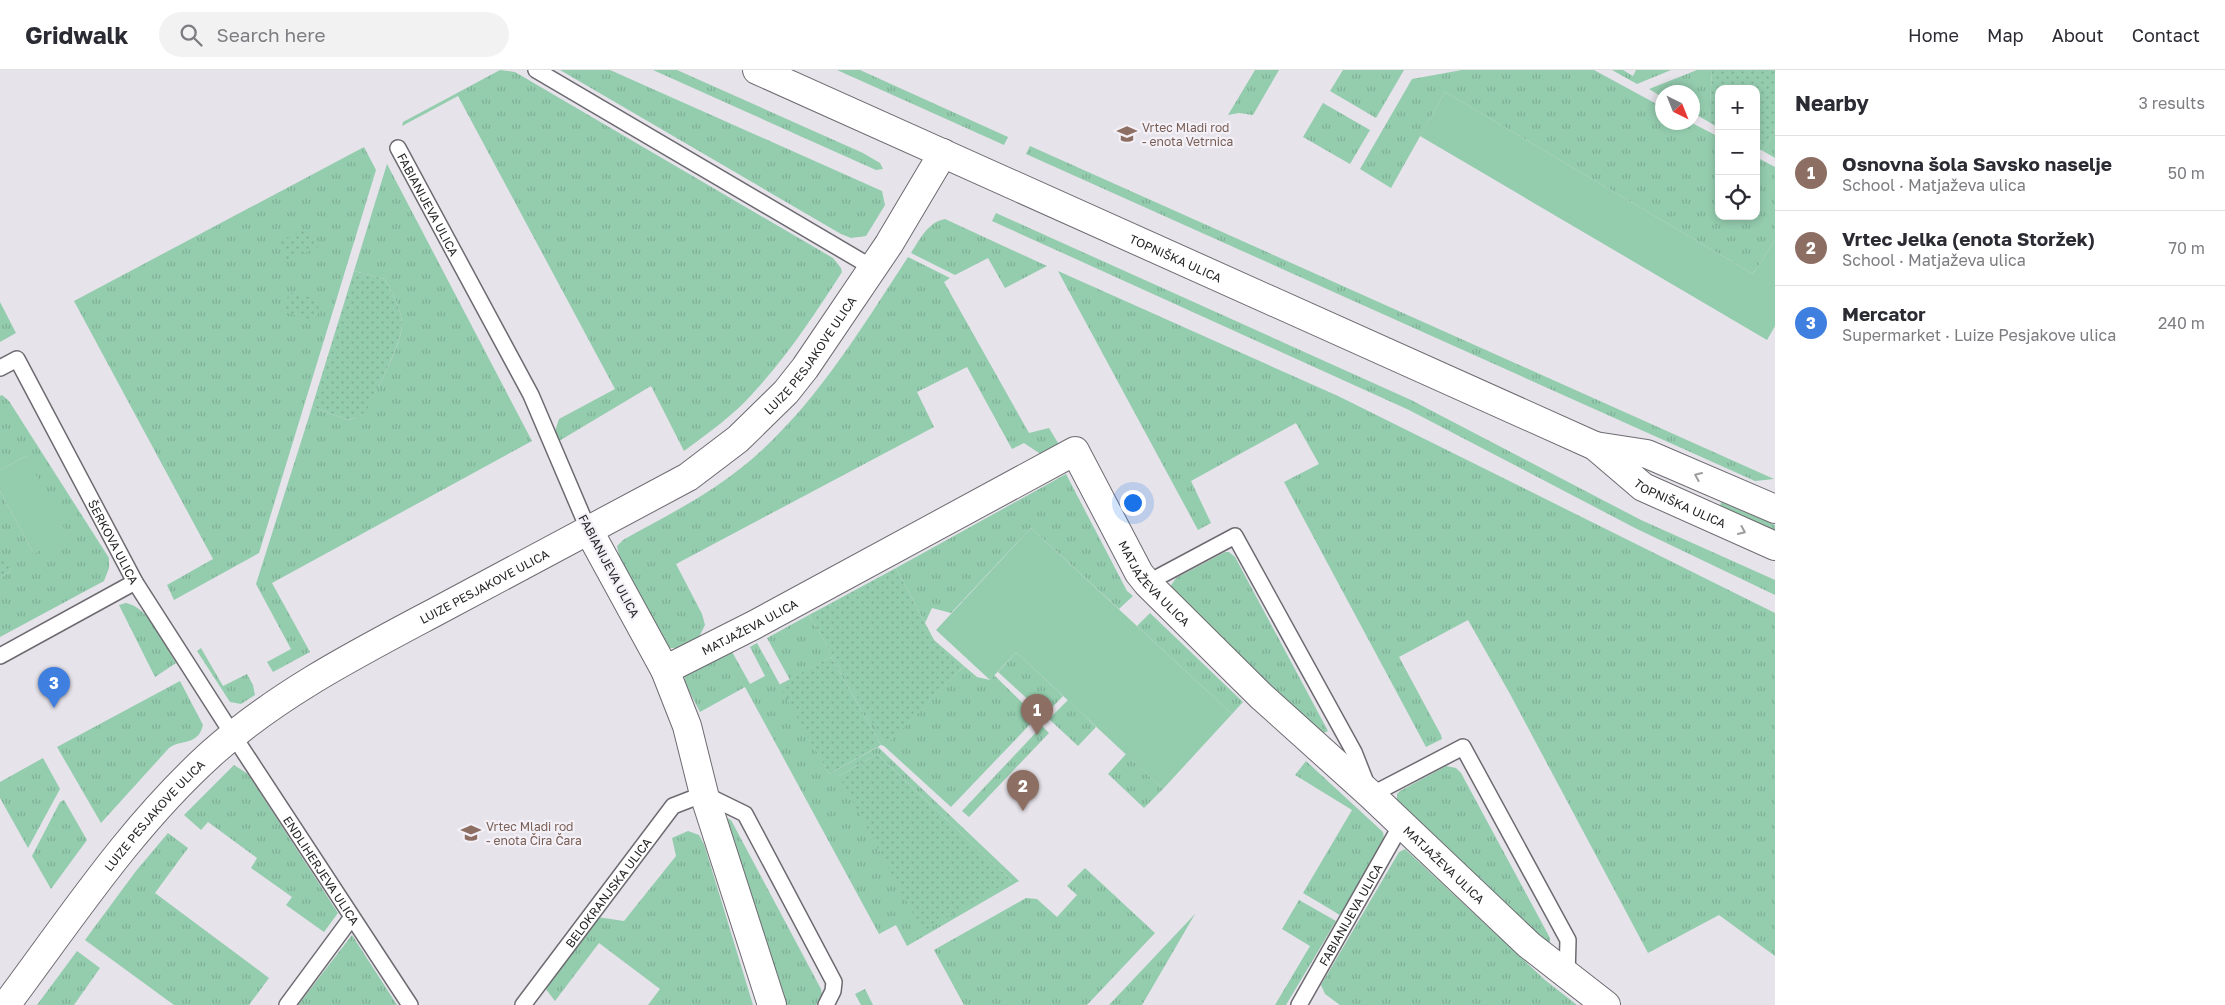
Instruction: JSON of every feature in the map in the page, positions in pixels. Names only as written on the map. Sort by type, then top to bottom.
[{"type":"street","name":"TOPNIŠKA ULICA","points":[[757,70],[1595,446],[1647,454],[1775,509]]},
{"type":"street","name":"LUIZE PESJAKOVE ULICA","points":[[6,1005],[129,841],[186,777],[233,735],[280,700],[352,657],[688,477],[738,439],[786,392],[873,268],[919,196],[943,154]]},
{"type":"street","name":"TOPNIŠKA ULICA","points":[[1595,446],[1643,487],[1775,546]]},
{"type":"street","name":"MATJAŽEVA ULICA","points":[[665,670],[754,625],[1075,451],[1139,573],[1147,583],[1261,696],[1371,795],[1530,945],[1606,1005]]},
{"type":"street","name":"FABIANIJEVA ULICA","points":[[589,531],[665,670],[687,726],[704,794],[772,1005]]},
{"type":"lane","points":[[536,70],[873,268]]},
{"type":"lane","name":"FABIANIJEVA ULICA","points":[[398,148],[531,395],[589,531]]},
{"type":"lane","name":"ŠERKOVA ULICA","points":[[0,368],[17,359],[136,582],[233,735]]},
{"type":"lane","points":[[1147,583],[1235,536],[1354,752],[1371,795],[1463,747],[1568,940],[1567,976]]},
{"type":"lane","points":[[0,656],[136,582]]},
{"type":"lane","name":"ENDLIHERJEVA ULICA","points":[[233,735],[410,1005]]},
{"type":"lane","points":[[704,794],[745,814],[834,982],[834,991],[826,1005]]},
{"type":"lane","name":"BELOKRANJSKA ULICA","points":[[523,1005],[673,806],[704,794]]},
{"type":"lane","name":"FABIANIJEVA ULICA","points":[[1299,1005],[1401,825]]},
{"type":"lane","points":[[286,1005],[352,917]]},
{"type":"green space","points":[[500,70],[515,72],[833,258],[841,268],[842,272],[811,319],[766,378],[729,416],[684,451],[651,386],[559,441],[555,431],[559,419],[615,389],[458,96],[402,126],[403,122]]},
{"type":"green space","points":[[560,70],[610,70],[882,191],[885,205],[866,236],[851,238],[841,234]]},
{"type":"green space","points":[[653,70],[677,70],[863,153],[880,163],[883,169],[876,170]]},
{"type":"green space","points":[[837,70],[860,70],[1008,137],[1004,145]]},
{"type":"green space","points":[[1255,70],[1279,70],[1253,115],[1239,113],[1228,115]]},
{"type":"green space","points":[[1343,70],[1404,70],[1376,118],[1330,91]]},
{"type":"green space","points":[[1462,70],[1594,70],[1655,103],[1655,130],[1700,130],[1700,127],[1715,135],[1715,220],[1760,220],[1760,159],[1775,167],[1775,240],[1753,274],[1445,92],[1391,188],[1360,169],[1412,79]]},
{"type":"green space","points":[[1612,70],[1623,70],[1633,76],[1636,70],[1671,70],[1637,84]]},
{"type":"green space","points":[[1697,70],[1712,70],[1709,122],[1700,117],[1700,85],[1659,85]]},
{"type":"green space","points":[[1712,70],[1775,70],[1775,130],[1763,151],[1760,150],[1760,85],[1715,85],[1715,126],[1709,122]]},
{"type":"green space","points":[[1655,87],[1655,93],[1649,89]]},
{"type":"green space","points":[[1445,92],[1753,274],[1775,240],[1775,326],[1767,340],[1420,136]]},
{"type":"green space","points":[[1323,103],[1370,130],[1350,164],[1303,137]]},
{"type":"green space","points":[[1775,130],[1775,158],[1763,151]]},
{"type":"green space","points":[[1030,146],[1774,479],[1755,481],[1026,154]]},
{"type":"green space","points":[[364,147],[376,170],[259,553],[174,600],[167,585],[213,559],[74,301]]},
{"type":"green space","points":[[387,164],[532,441],[272,583],[310,652],[273,672],[267,662],[291,649],[256,584],[312,407],[349,420],[364,414],[387,368],[401,331],[402,322],[399,310],[385,279],[354,271]]},
{"type":"green space","points":[[996,213],[1411,400],[1641,520],[1775,580],[1775,595],[1635,528],[1409,410],[992,221]]},
{"type":"green space","points":[[945,219],[1047,266],[1005,288],[988,258],[955,275],[911,253],[929,227]]},
{"type":"green space","points":[[308,228],[318,247],[288,261],[279,242]]},
{"type":"green space","points":[[908,257],[950,278],[944,282],[1029,433],[1049,428],[1061,448],[1045,457],[1024,443],[1012,449],[967,367],[917,392],[934,427],[676,564],[702,614],[705,625],[698,639],[678,648],[669,648],[620,561],[617,546],[623,540],[715,487],[773,439],[799,412],[823,382],[867,321]]},
{"type":"green space","points":[[354,271],[385,279],[398,305],[402,322],[394,354],[365,414],[349,420],[312,407]]},
{"type":"green space","points":[[1058,271],[1338,396],[1775,613],[1775,956],[1719,915],[1648,953],[1510,694],[1468,620],[1399,657],[1441,735],[1442,739],[1426,747],[1284,482],[1319,464],[1296,423],[1191,481],[1211,523],[1198,530]]},
{"type":"green space","points":[[289,292],[321,300],[316,321],[284,312]]},
{"type":"green space","points":[[0,302],[16,333],[0,342]]},
{"type":"green space","points":[[2,395],[9,401],[109,558],[109,568],[104,581],[0,637],[0,578],[11,571],[0,553],[0,491],[34,554],[26,456],[0,470],[0,396]]},
{"type":"green space","points":[[26,456],[68,536],[34,554],[0,491],[0,470]]},
{"type":"green space","points":[[1066,474],[1127,591],[1133,596],[1119,609],[1031,528],[951,613],[932,608],[925,623],[896,568]]},
{"type":"green space","points":[[1721,502],[1775,525],[1775,532],[1720,507]]},
{"type":"green space","points":[[1031,528],[1232,714],[1163,789],[1016,652],[990,680],[936,630]]},
{"type":"green space","points":[[1225,552],[1229,552],[1235,557],[1328,731],[1322,734],[1171,592],[1170,587],[1176,578]]},
{"type":"green space","points":[[0,553],[11,571],[0,578]]},
{"type":"green space","points":[[896,568],[934,640],[964,666],[886,746],[809,615]]},
{"type":"green space","points":[[126,603],[134,606],[149,619],[176,663],[155,677],[119,605]]},
{"type":"green space","points":[[1150,613],[1243,702],[1232,714],[1137,626]]},
{"type":"green space","points":[[809,615],[886,745],[964,666],[977,677],[990,680],[994,675],[1037,717],[951,807],[881,745],[831,657],[790,680],[767,638]]},
{"type":"green space","points":[[757,643],[829,774],[878,747],[1019,881],[907,946],[896,925],[879,934],[745,687],[700,712],[686,685],[684,675],[731,650],[750,684],[765,676],[750,647]],"holes":[[[877,754],[1011,881],[839,776]]]},
{"type":"green space","points":[[201,648],[223,686],[247,674],[253,685],[255,695],[241,704],[230,702],[197,651]]},
{"type":"green space","points":[[1016,652],[1063,696],[1045,715],[998,672]]},
{"type":"green space","points":[[831,657],[881,745],[829,774],[779,685]]},
{"type":"green space","points":[[180,681],[203,725],[201,732],[189,741],[169,748],[101,823],[57,747]]},
{"type":"green space","points":[[1068,700],[1096,727],[1078,746],[1049,719]]},
{"type":"green space","points":[[1042,726],[1049,733],[969,817],[962,811]]},
{"type":"green space","points":[[877,754],[1011,880],[923,932],[839,776]]},
{"type":"green space","points":[[1126,754],[1163,789],[1144,808],[1108,774]]},
{"type":"green space","points":[[43,758],[60,789],[28,848],[0,798],[0,782]]},
{"type":"green space","points":[[1306,761],[1383,832],[1384,839],[1340,915],[1303,893],[1352,810],[1295,775]]},
{"type":"green space","points":[[234,765],[248,774],[338,913],[324,932],[286,905],[292,897],[251,868],[257,858],[208,822],[201,830],[184,815]]},
{"type":"green space","points":[[1446,766],[1456,768],[1461,773],[1550,938],[1550,942],[1547,943],[1397,802],[1397,794],[1400,791]]},
{"type":"green space","points":[[64,800],[87,840],[51,889],[32,856],[60,802]]},
{"type":"green space","points":[[725,819],[731,820],[821,989],[822,995],[816,1005],[781,1005]]},
{"type":"green space","points":[[688,831],[699,835],[704,844],[753,1005],[648,1005],[660,989],[599,943],[555,1001],[545,988],[597,917],[624,921],[676,856],[672,838]]},
{"type":"green space","points":[[168,833],[188,848],[155,893],[269,978],[249,1005],[174,1005],[85,940],[136,871]]},
{"type":"green space","points":[[1405,849],[1545,980],[1577,1005],[1340,1005],[1325,994],[1321,985],[1399,852]]},
{"type":"green space","points":[[1085,868],[1155,933],[1087,1005],[964,1005],[934,950],[1026,898],[1037,899],[1057,917],[1077,895],[1067,886]]},
{"type":"green space","points":[[1299,900],[1336,921],[1286,1005],[1275,1005],[1310,946],[1282,929]]},
{"type":"green space","points":[[1195,914],[1142,1005],[1109,1005]]},
{"type":"green space","points":[[352,935],[397,1005],[298,1005]]},
{"type":"green space","points":[[77,951],[100,968],[74,1005],[37,1005]]},
{"type":"green space","points":[[865,989],[873,1005],[861,1005],[855,994]]},
{"type":"place","name":"Vrtec Mladi rod - enota Vetrnica","points":[[1127,134]]},
{"type":"place","name":"Mercator","points":[[54,708]]},
{"type":"place","name":"Osnovna šola Savsko naselje","points":[[1037,735]]},
{"type":"place","name":"Vrtec Jelka (enota Storžek)","points":[[1023,811]]},
{"type":"place","name":"Vrtec Mladi rod - enota Čira Čara","points":[[471,833]]}]
